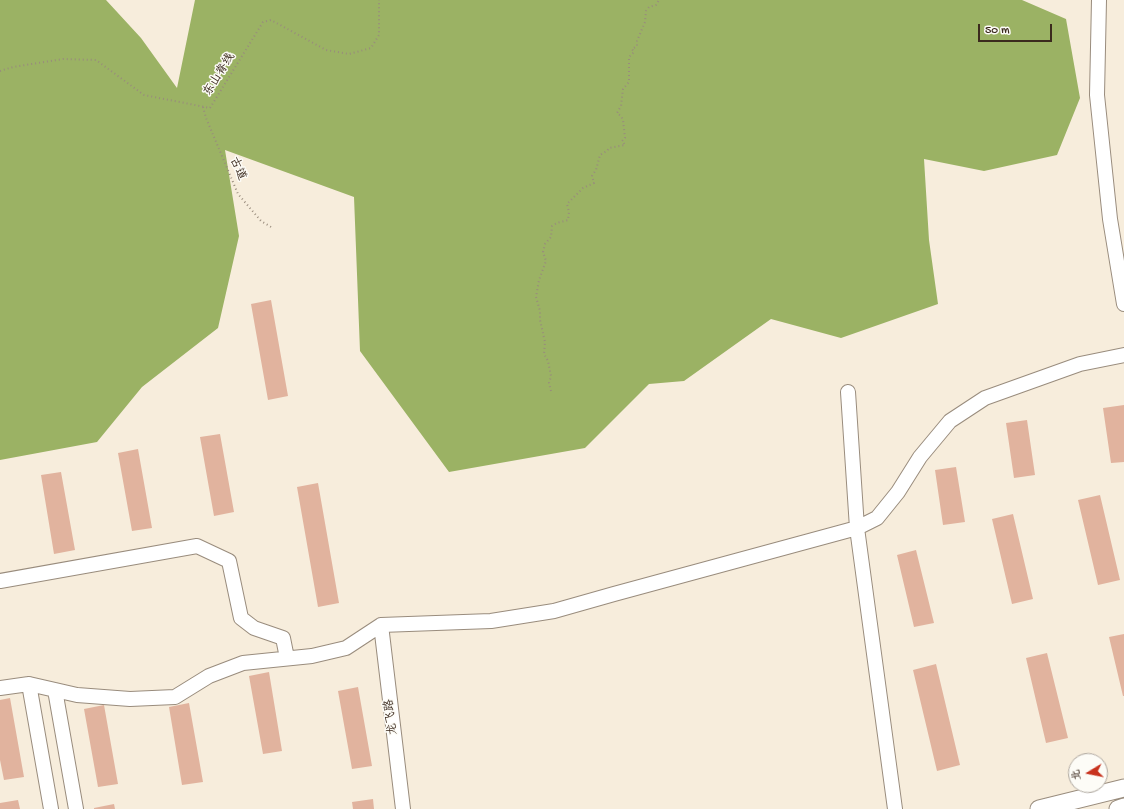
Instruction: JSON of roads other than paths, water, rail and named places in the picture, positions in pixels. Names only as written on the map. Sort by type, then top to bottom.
[{"type":"main road","points":[[1038,809],[1097,796],[1124,788]]},
{"type":"main road","points":[[1118,809],[1124,807]]},
{"type":"street","points":[[1099,0],[1097,95],[1110,219],[1124,304]]},
{"type":"street","points":[[0,688],[29,684],[77,695],[130,699],[175,697],[209,676],[243,663],[312,656],[346,648],[381,625],[491,621],[554,611],[857,528],[877,518],[898,492],[920,457],[950,421],[985,398],[1080,364],[1124,354]]},
{"type":"street","points":[[848,392],[857,528],[895,809]]},
{"type":"street","points":[[0,581],[197,546],[229,561],[241,618],[254,628],[283,638],[287,658]]},
{"type":"street","name":"龙飞路","points":[[381,625],[403,809]]},
{"type":"street","points":[[29,684],[51,809]]},
{"type":"street","points":[[55,690],[76,809]]}]
